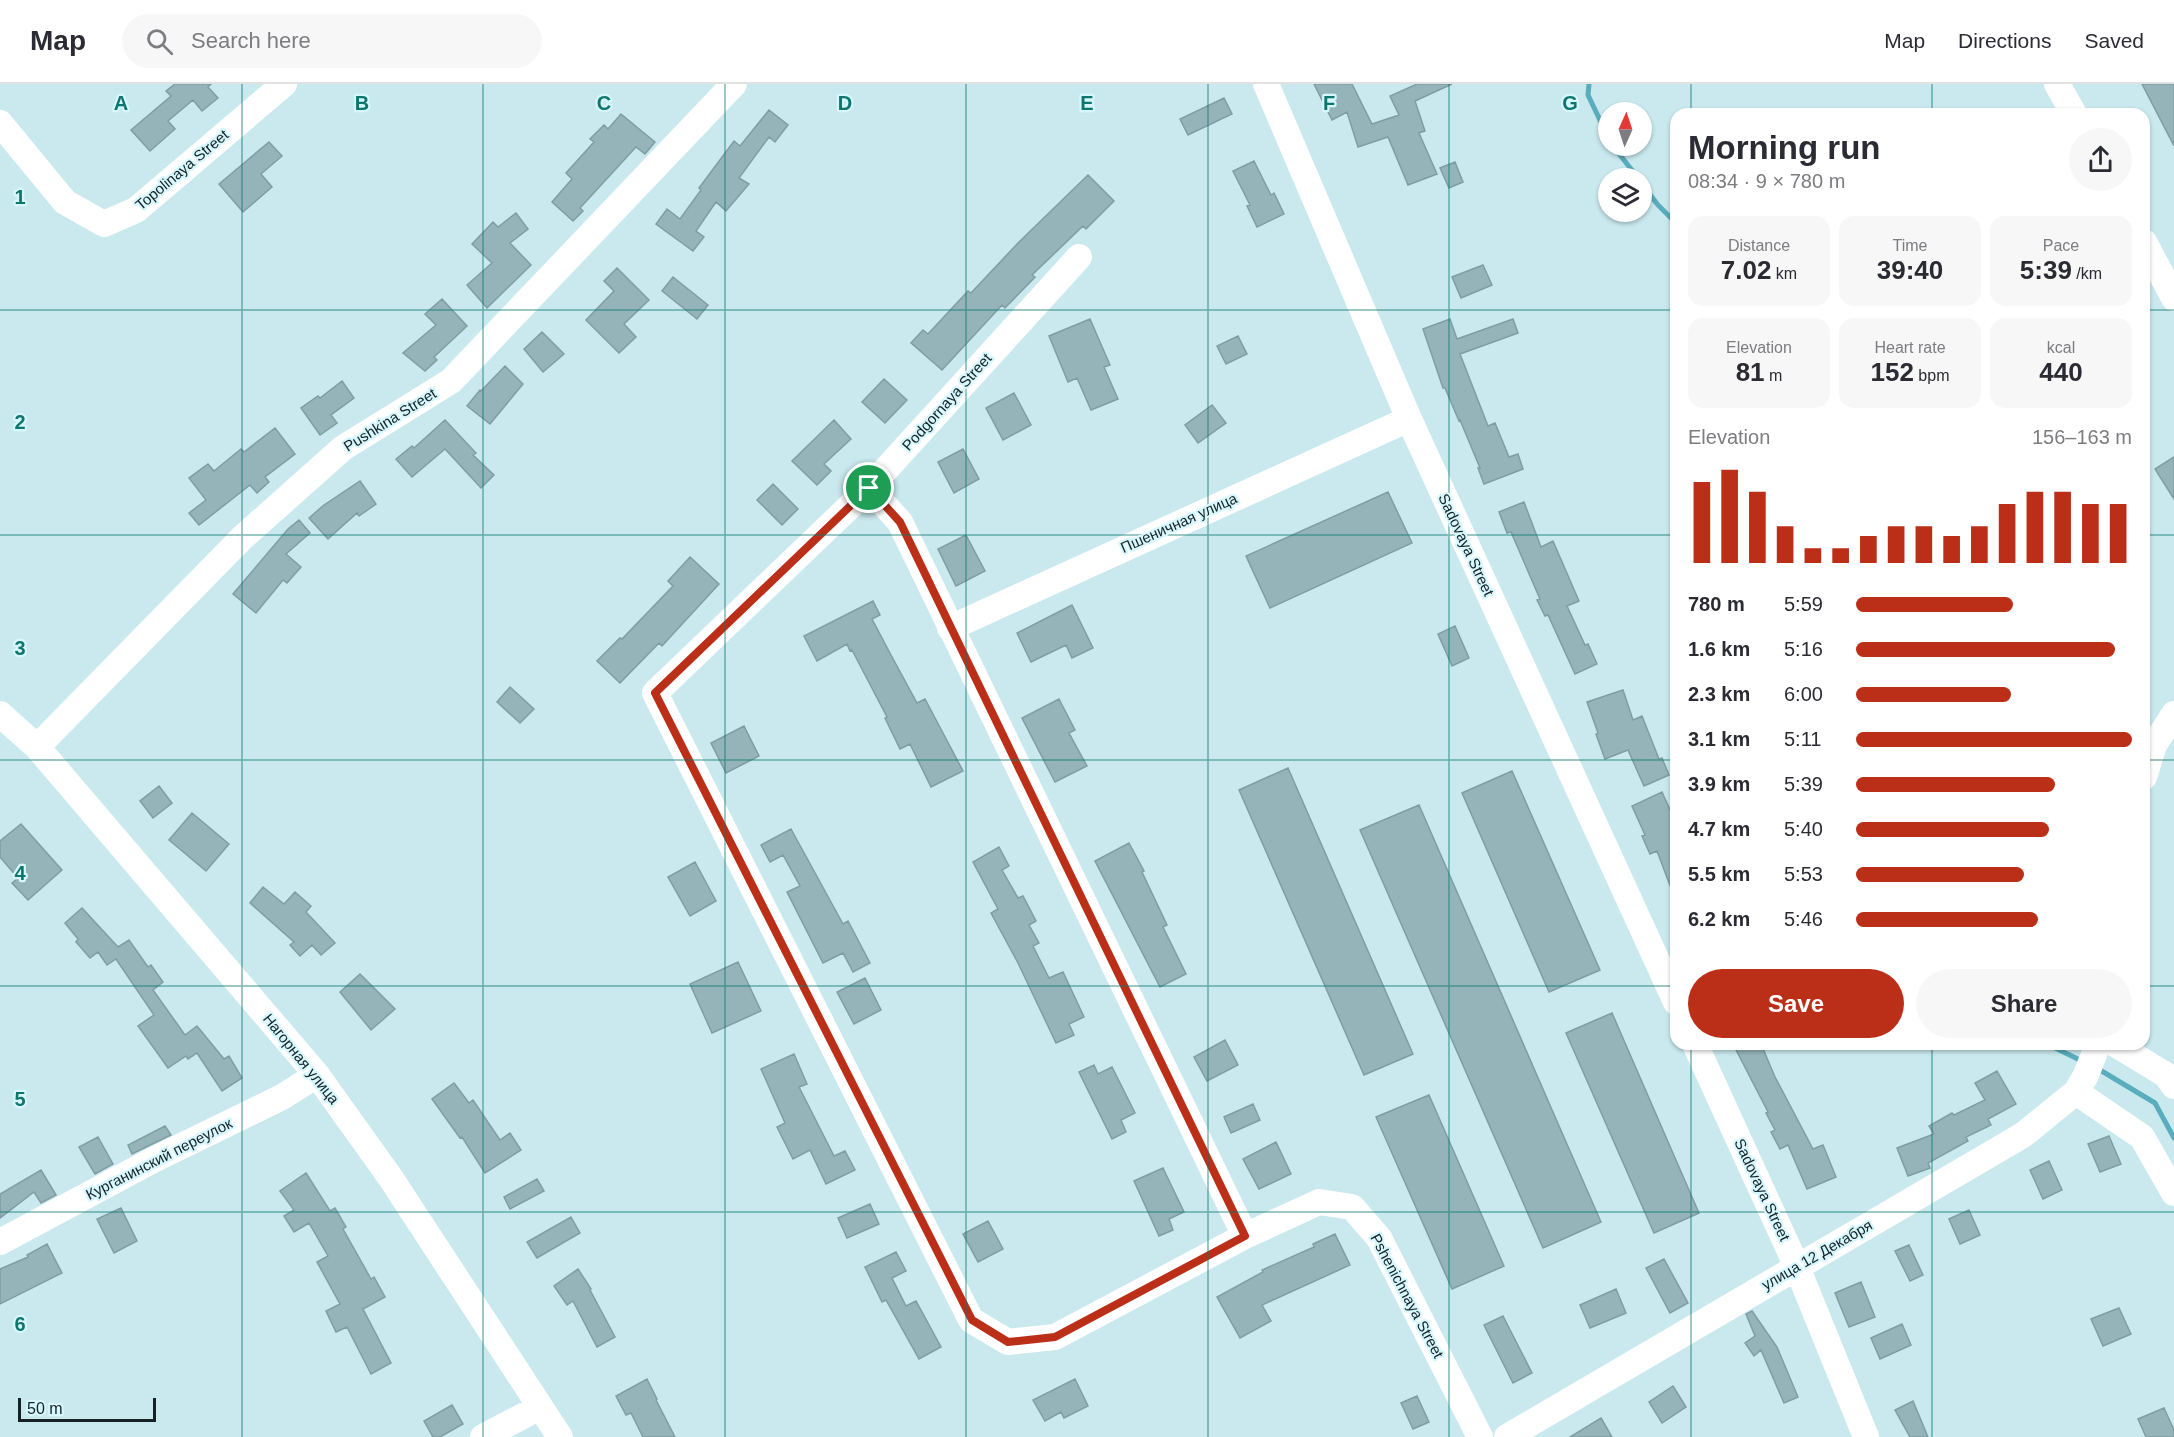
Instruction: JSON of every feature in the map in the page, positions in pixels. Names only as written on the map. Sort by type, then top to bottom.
[{"type":"street","name":"Topolinaya Street","points":[[0,123],[65,202],[104,224],[136,210],[284,84]]},
{"type":"street","name":"Pushkina Street","points":[[37,747],[242,538],[344,448],[451,381],[734,84]]},
{"type":"street","name":"Sadovaya Street","points":[[1266,84],[1409,419],[1670,989]]},
{"type":"street","points":[[2057,84],[2071,108]]},
{"type":"street","points":[[2150,253],[2174,298]]},
{"type":"street","name":"Podgornaya Street","points":[[1079,257],[869,488],[655,693],[972,1320],[1008,1342],[1055,1337],[1245,1236]]},
{"type":"street","name":"Пшеничная улица","points":[[950,628],[1409,419]]},
{"type":"street","points":[[869,488],[900,522],[1245,1236]]},
{"type":"street","name":"Нагорная улица","points":[[0,714],[37,747],[317,1075],[390,1177],[560,1437]]},
{"type":"street","points":[[2150,758],[2154,745],[2174,714]]},
{"type":"street","name":"Sadovaya Street","points":[[1698,1050],[1797,1267],[1866,1437]]},
{"type":"street","name":"улица 12 Декабря","points":[[1507,1437],[2023,1135],[2081,1083],[2101,1050]]},
{"type":"street","points":[[2112,1050],[2166,1075],[2174,1086]]},
{"type":"street","name":"Курганинский переулок","points":[[0,1242],[155,1159],[282,1097],[317,1075]]},
{"type":"street","points":[[2081,1083],[2142,1137],[2174,1192]]},
{"type":"street","name":"Pshenichnaya Street","points":[[1245,1236],[1319,1202],[1352,1208],[1379,1238],[1479,1437]]},
{"type":"street","points":[[483,1437],[540,1407]]},
{"type":"building","points":[[175,84],[211,84],[208,87],[218,98],[202,111],[193,100],[168,121],[175,129],[150,151],[131,130],[171,96],[166,91]]},
{"type":"building","points":[[1314,84],[1352,84],[1372,124],[1399,115],[1390,96],[1417,84],[1452,84],[1415,101],[1425,131],[1419,133],[1437,174],[1408,185],[1388,137],[1358,147],[1347,112],[1332,120]]},
{"type":"building","points":[[2142,84],[2174,84],[2174,146]]},
{"type":"building","points":[[1224,98],[1232,114],[1188,135],[1180,119]]},
{"type":"building","points":[[769,110],[788,125],[775,142],[769,137],[739,178],[749,184],[726,211],[716,202],[696,231],[704,237],[693,251],[656,224],[667,209],[680,219],[701,190],[699,188],[734,141],[740,146]]},
{"type":"building","points":[[621,114],[655,142],[645,154],[636,147],[580,208],[583,211],[573,221],[552,202],[572,179],[566,173],[594,142],[590,139],[604,125],[608,129]]},
{"type":"building","points":[[269,142],[282,156],[261,174],[272,187],[243,212],[219,184]]},
{"type":"building","points":[[1254,161],[1271,195],[1274,193],[1284,214],[1257,227],[1247,206],[1250,205],[1233,171]]},
{"type":"building","points":[[1455,162],[1463,182],[1449,188],[1440,168]]},
{"type":"building","points":[[1088,175],[1114,201],[1086,229],[1083,226],[1032,275],[1035,277],[1005,308],[1002,305],[942,370],[911,343],[923,330],[928,334],[968,291],[971,293],[1018,243]]},
{"type":"building","points":[[516,213],[528,229],[510,243],[531,265],[487,308],[467,285],[492,263],[472,244],[493,222],[498,227]]},
{"type":"building","points":[[1483,265],[1492,285],[1461,298],[1452,277]]},
{"type":"building","points":[[617,268],[649,300],[624,324],[636,337],[619,353],[586,320],[614,291],[604,281]]},
{"type":"building","points":[[673,277],[708,305],[697,319],[662,291]]},
{"type":"building","points":[[442,299],[467,326],[434,357],[437,360],[425,371],[403,353],[436,325],[425,314]]},
{"type":"building","points":[[1090,319],[1110,365],[1104,367],[1118,399],[1091,410],[1077,378],[1068,382],[1049,336]]},
{"type":"building","points":[[1450,319],[1457,339],[1513,319],[1518,333],[1460,354],[1488,426],[1495,423],[1509,457],[1518,454],[1523,469],[1484,484],[1478,468],[1480,468],[1460,420],[1443,388],[1423,329]]},
{"type":"building","points":[[542,332],[564,354],[543,372],[524,349]]},
{"type":"building","points":[[1238,336],[1247,354],[1226,364],[1217,346]]},
{"type":"building","points":[[505,366],[523,384],[490,424],[467,406]]},
{"type":"building","points":[[884,379],[907,400],[885,423],[862,402]]},
{"type":"building","points":[[342,381],[354,398],[331,415],[337,423],[320,435],[301,408],[318,396],[320,398]]},
{"type":"building","points":[[1014,393],[1031,425],[1003,440],[986,408]]},
{"type":"building","points":[[1212,405],[1226,423],[1198,443],[1185,425]]},
{"type":"building","points":[[445,420],[476,453],[473,455],[494,475],[481,488],[445,449],[412,477],[396,459],[412,446],[414,448]]},
{"type":"building","points":[[834,420],[851,439],[824,464],[831,471],[817,485],[792,461]]},
{"type":"building","points":[[275,428],[295,454],[265,477],[269,482],[257,493],[250,485],[199,525],[189,513],[206,500],[189,478],[208,464],[214,471],[241,449],[244,452]]},
{"type":"building","points":[[963,449],[979,479],[954,493],[938,462]]},
{"type":"building","points":[[2174,457],[2174,499],[2155,469]]},
{"type":"building","points":[[360,481],[376,504],[359,516],[357,513],[328,539],[309,518]]},
{"type":"building","points":[[773,484],[798,509],[782,525],[757,500]]},
{"type":"building","points":[[1388,492],[1412,543],[1270,608],[1246,556]]},
{"type":"building","points":[[1524,502],[1541,547],[1553,541],[1579,601],[1567,606],[1585,645],[1588,644],[1597,664],[1575,674],[1548,615],[1545,616],[1537,600],[1540,599],[1511,532],[1507,533],[1499,512]]},
{"type":"building","points":[[299,520],[310,533],[286,554],[301,567],[287,583],[283,580],[256,613],[233,594],[288,529]]},
{"type":"building","points":[[966,535],[985,571],[956,586],[938,549]]},
{"type":"building","points":[[690,557],[719,584],[662,646],[659,643],[620,683],[597,661],[620,638],[622,639],[673,586],[668,581]]},
{"type":"building","points":[[873,601],[880,615],[872,619],[891,655],[917,703],[925,699],[963,771],[931,787],[910,744],[900,749],[885,718],[887,717],[847,644],[817,661],[804,636]]},
{"type":"building","points":[[1072,605],[1093,648],[1072,658],[1066,645],[1031,662],[1017,633]]},
{"type":"building","points":[[1455,626],[1469,658],[1452,666],[1438,634]]},
{"type":"building","points":[[510,687],[534,709],[520,723],[497,702]]},
{"type":"building","points":[[1623,690],[1633,720],[1642,716],[1659,759],[1662,758],[1669,775],[1644,786],[1628,750],[1605,759],[1587,702]]},
{"type":"building","points":[[1059,699],[1075,730],[1069,733],[1087,766],[1055,782],[1022,718]]},
{"type":"building","points":[[744,726],[759,756],[726,773],[711,743]]},
{"type":"building","points":[[1288,768],[1413,1054],[1364,1075],[1239,790]]},
{"type":"building","points":[[1512,771],[1600,970],[1549,992],[1462,793]]},
{"type":"building","points":[[159,786],[172,803],[153,818],[140,801]]},
{"type":"building","points":[[1662,792],[1670,810],[1670,885],[1657,851],[1650,854],[1642,836],[1645,835],[1632,806]]},
{"type":"building","points":[[1419,805],[1601,1222],[1543,1248],[1360,830]]},
{"type":"building","points":[[192,813],[229,844],[206,871],[169,840]]},
{"type":"building","points":[[21,824],[62,870],[28,900],[12,883],[18,878],[0,857],[0,841]]},
{"type":"building","points":[[791,829],[843,924],[848,921],[870,963],[853,972],[843,953],[823,963],[787,892],[800,886],[783,855],[770,862],[761,845]]},
{"type":"building","points":[[1129,843],[1144,871],[1142,872],[1167,925],[1163,927],[1186,974],[1160,987],[1095,861]]},
{"type":"building","points":[[999,847],[1009,866],[1002,870],[1018,898],[1023,896],[1036,921],[1029,925],[1039,943],[1033,946],[1049,978],[1063,972],[1084,1017],[1069,1024],[1074,1035],[1056,1043],[991,913],[998,909],[973,862]]},
{"type":"building","points":[[695,862],[716,901],[690,916],[668,877]]},
{"type":"building","points":[[263,887],[284,904],[295,892],[311,906],[306,912],[335,943],[321,955],[312,945],[300,956],[290,945],[294,942],[250,903]]},
{"type":"building","points":[[82,908],[118,947],[129,940],[148,967],[151,965],[163,982],[153,990],[185,1035],[197,1026],[224,1059],[229,1056],[242,1078],[222,1091],[197,1053],[188,1059],[186,1056],[168,1068],[138,1026],[154,1015],[116,959],[107,965],[98,952],[90,958],[76,942],[78,939],[65,923]]},
{"type":"building","points":[[738,962],[761,1011],[712,1033],[690,984]]},
{"type":"building","points":[[360,974],[395,1009],[371,1030],[340,992]]},
{"type":"building","points":[[865,978],[881,1010],[854,1024],[837,992]]},
{"type":"building","points":[[1612,1013],[1699,1213],[1654,1233],[1566,1033]]},
{"type":"building","points":[[1225,1040],[1238,1065],[1207,1081],[1194,1057]]},
{"type":"building","points":[[1736,1050],[1764,1050],[1775,1077],[1813,1149],[1823,1145],[1836,1177],[1807,1189],[1788,1145],[1780,1149],[1771,1132],[1775,1130],[1766,1113],[1768,1112]]},
{"type":"building","points":[[794,1054],[807,1084],[799,1087],[834,1156],[845,1151],[855,1170],[826,1184],[810,1150],[793,1159],[777,1127],[785,1123],[761,1069]]},
{"type":"building","points":[[1094,1065],[1098,1074],[1112,1067],[1135,1113],[1121,1120],[1126,1132],[1112,1139],[1079,1072]]},
{"type":"building","points":[[1997,1071],[2016,1104],[1988,1119],[1991,1125],[1966,1137],[1968,1141],[1928,1163],[1930,1168],[1908,1176],[1897,1148],[1934,1134],[1929,1126],[1952,1113],[1954,1115],[1985,1100],[1975,1083]]},
{"type":"building","points":[[454,1083],[469,1103],[473,1100],[500,1140],[510,1133],[521,1150],[485,1173],[462,1137],[460,1138],[432,1099]]},
{"type":"building","points":[[1429,1095],[1504,1266],[1452,1289],[1376,1117]]},
{"type":"building","points":[[1253,1104],[1260,1120],[1231,1133],[1224,1117]]},
{"type":"building","points":[[165,1126],[171,1135],[132,1154],[128,1145]]},
{"type":"building","points":[[2109,1136],[2121,1164],[2100,1172],[2088,1144]]},
{"type":"building","points":[[98,1137],[113,1164],[95,1174],[79,1147]]},
{"type":"building","points":[[1276,1142],[1291,1174],[1259,1189],[1243,1159]]},
{"type":"building","points":[[2049,1161],[2062,1190],[2043,1199],[2030,1170]]},
{"type":"building","points":[[1163,1168],[1184,1212],[1169,1219],[1173,1230],[1159,1236],[1134,1181]]},
{"type":"building","points":[[41,1170],[56,1195],[41,1203],[34,1192],[0,1218],[0,1194]]},
{"type":"building","points":[[306,1173],[330,1211],[335,1208],[346,1227],[343,1229],[371,1279],[374,1277],[385,1297],[363,1309],[391,1363],[371,1374],[347,1327],[336,1332],[326,1311],[340,1304],[317,1262],[328,1256],[309,1223],[294,1232],[284,1216],[294,1210],[280,1191]]},
{"type":"building","points":[[537,1179],[544,1191],[510,1209],[504,1197]]},
{"type":"building","points":[[870,1204],[879,1224],[847,1238],[838,1218]]},
{"type":"building","points":[[121,1208],[137,1241],[114,1253],[97,1219]]},
{"type":"building","points":[[1969,1210],[1980,1235],[1960,1244],[1949,1219]]},
{"type":"building","points":[[571,1217],[580,1233],[537,1258],[527,1242]]},
{"type":"building","points":[[988,1221],[1003,1249],[978,1262],[963,1234]]},
{"type":"building","points":[[1335,1234],[1350,1265],[1262,1305],[1271,1321],[1240,1338],[1217,1297],[1263,1272],[1262,1270],[1314,1247],[1313,1244]]},
{"type":"building","points":[[47,1244],[62,1273],[0,1304],[0,1269],[28,1257],[27,1255]]},
{"type":"building","points":[[1909,1245],[1923,1275],[1910,1281],[1895,1251]]},
{"type":"building","points":[[896,1252],[906,1271],[892,1278],[906,1306],[916,1301],[941,1347],[919,1359],[886,1300],[882,1302],[865,1267]]},
{"type":"building","points":[[1664,1259],[1688,1303],[1670,1313],[1646,1268]]},
{"type":"building","points":[[578,1269],[591,1289],[615,1337],[597,1347],[573,1301],[567,1305],[554,1286]]},
{"type":"building","points":[[1861,1282],[1875,1317],[1849,1327],[1835,1293]]},
{"type":"building","points":[[1616,1289],[1626,1313],[1590,1328],[1580,1305]]},
{"type":"building","points":[[2119,1308],[2131,1334],[2103,1346],[2091,1319]]},
{"type":"building","points":[[1752,1311],[1777,1347],[1798,1397],[1784,1403],[1761,1350],[1754,1356],[1745,1343],[1755,1336],[1746,1314]]},
{"type":"building","points":[[1503,1316],[1532,1373],[1513,1383],[1484,1325]]},
{"type":"building","points":[[1902,1324],[1911,1345],[1880,1359],[1871,1338]]},
{"type":"building","points":[[647,1379],[675,1437],[643,1437],[631,1413],[626,1415],[616,1396]]},
{"type":"building","points":[[1075,1379],[1088,1406],[1064,1418],[1061,1412],[1045,1421],[1033,1400]]},
{"type":"building","points":[[1673,1386],[1686,1407],[1662,1423],[1649,1402]]},
{"type":"building","points":[[1417,1396],[1429,1422],[1413,1429],[1401,1403]]},
{"type":"building","points":[[1913,1401],[1928,1437],[1910,1437],[1895,1410]]},
{"type":"building","points":[[452,1405],[463,1424],[440,1437],[433,1437],[424,1421]]},
{"type":"building","points":[[2164,1408],[2174,1430],[2174,1437],[2146,1437],[2138,1419]]},
{"type":"building","points":[[1601,1418],[1612,1437],[1570,1437]]},
{"type":"waterway","points":[[1589,84],[1588,95],[1598,116]]},
{"type":"waterway","points":[[1621,156],[1630,168]]},
{"type":"waterway","points":[[1652,197],[1670,217]]},
{"type":"waterway","points":[[2059,1050],[2084,1062]]},
{"type":"waterway","points":[[2095,1067],[2155,1103],[2174,1138]]},
{"type":"route","points":[[869,488],[900,522],[1245,1236],[1055,1337],[1008,1342],[972,1320],[655,693],[869,488]]}]
